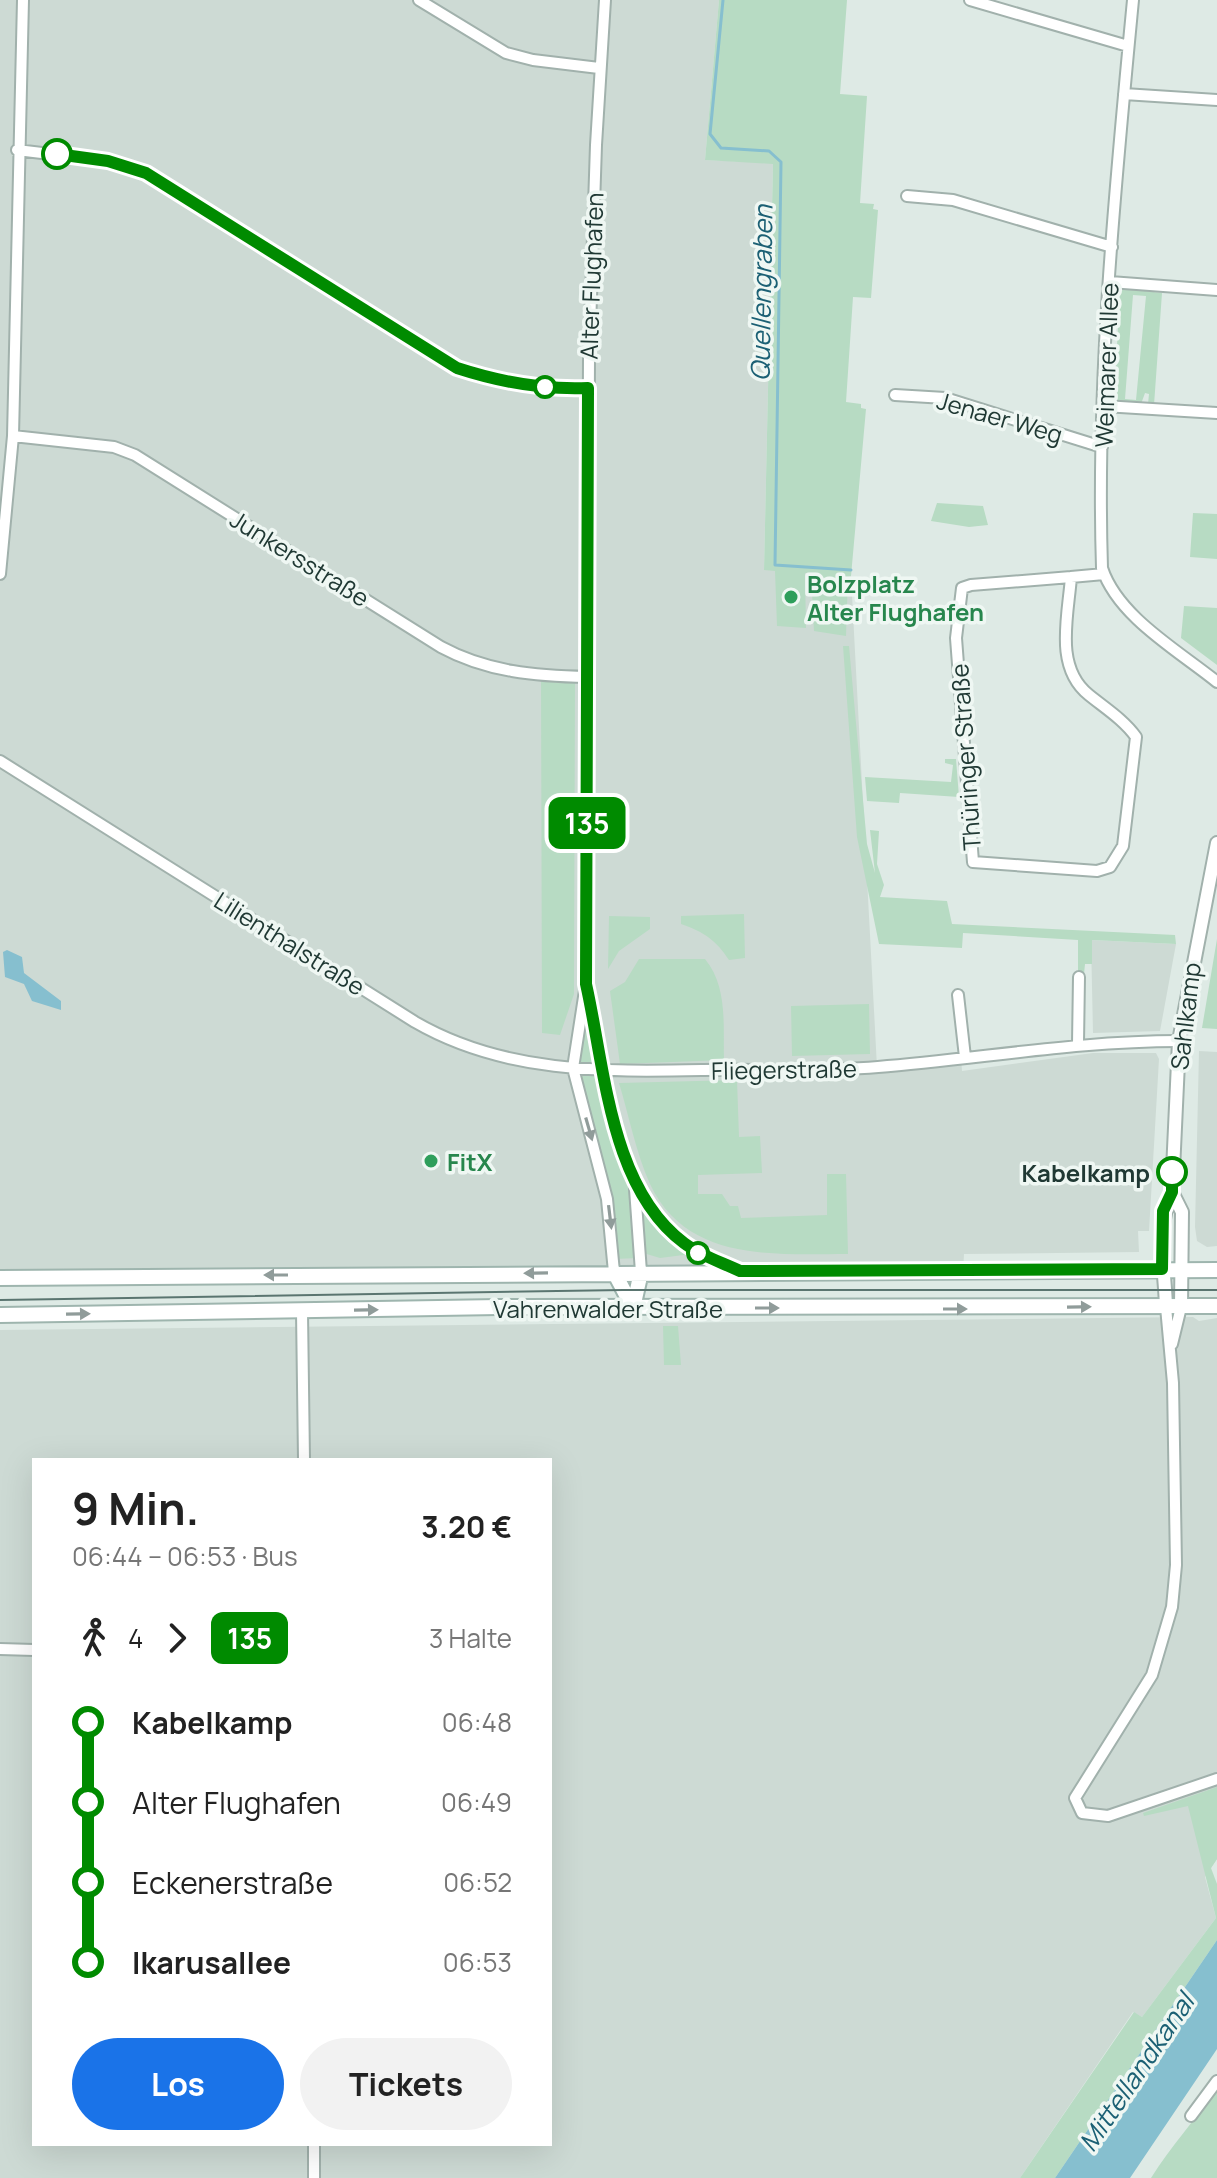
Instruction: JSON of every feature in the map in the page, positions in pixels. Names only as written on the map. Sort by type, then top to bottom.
[{"type":"main road","name":"Vahrenwalder Straße","points":[[0,1278],[1217,1270]]},
{"type":"main road","points":[[614,1272],[633,1308]]},
{"type":"main road","points":[[633,1308],[641,1272]]},
{"type":"main road","name":"Vahrenwalder Straße","points":[[0,1315],[1217,1306]]},
{"type":"street","points":[[0,574],[13,436],[17,150],[23,0]]},
{"type":"street","points":[[419,0],[506,53],[533,60],[599,68]]},
{"type":"street","name":"Alter Flughafen","points":[[605,0],[599,68],[588,388],[586,984],[573,1068],[607,1199],[614,1272]]},
{"type":"street","points":[[970,0],[1128,46]]},
{"type":"street","name":"Weimarer Allee","points":[[1104,574],[1102,447],[1110,282],[1133,0]]},
{"type":"street","points":[[1124,94],[1217,100]]},
{"type":"street","points":[[17,150],[108,161],[146,173],[457,368],[495,380],[544,387],[588,388]]},
{"type":"street","points":[[907,196],[953,200],[1112,247]]},
{"type":"street","points":[[1110,282],[1217,290]]},
{"type":"street","name":"Jenaer Weg","points":[[895,395],[945,398],[1102,447]]},
{"type":"street","points":[[1104,406],[1217,413]]},
{"type":"street","name":"Junkersstraße","points":[[13,436],[114,447],[135,455],[441,647],[482,667],[588,677]]},
{"type":"street","points":[[1104,574],[1139,620],[1217,682]]},
{"type":"street","name":"Thüringer Straße","points":[[1071,577],[1066,660],[1069,674],[1079,687],[1129,727],[1136,737],[1123,846],[1110,867],[1097,871],[973,862],[956,638],[958,600],[962,588],[971,585],[1104,574]]},
{"type":"street","name":"Lilienthalstraße","points":[[0,761],[446,1040],[496,1057],[601,1072]]},
{"type":"street","name":"Sahlkamp","points":[[1174,1307],[1162,1269],[1163,1211],[1172,1192],[1179,1041],[1217,843]]},
{"type":"street","points":[[1078,1043],[1079,977]]},
{"type":"street","name":"Alter Flughafen","points":[[586,984],[601,1072],[634,1183],[641,1272]]},
{"type":"street","points":[[958,995],[965,1057]]},
{"type":"street","name":"Fliegerstraße","points":[[601,1072],[877,1067],[1078,1043],[1179,1041]]},
{"type":"street","name":"Alter Flughafen","points":[[634,1183],[646,1204],[668,1230],[699,1253],[740,1271]]},
{"type":"street","name":"Sahlkamp","points":[[1172,1192],[1182,1212],[1182,1270],[1174,1307]]},
{"type":"street","points":[[1174,1307],[1171,1346],[1176,1565],[1169,1621],[1152,1675],[1075,1798],[1082,1813],[1108,1816],[1217,1779]]},
{"type":"street","points":[[302,1312],[304,1458]]},
{"type":"street","points":[[0,1649],[32,1650]]},
{"type":"street","points":[[1191,2116],[1217,2081]]},
{"type":"street","points":[[314,2146],[314,2178]]},
{"type":"shaded area","points":[[0,0],[719,0],[705,160],[773,163],[764,569],[851,576],[877,1067],[961,1057],[962,1071],[1093,1053],[1156,1053],[1159,1059],[1149,1231],[1138,1231],[1139,1252],[964,1254],[963,1271],[0,1278]]},
{"type":"shaded area","points":[[1091,940],[1176,944],[1160,1031],[1093,1033]]},
{"type":"shaded area","points":[[1199,1051],[1217,1052],[1217,1246],[1207,1247],[1197,1241],[1195,1227]]},
{"type":"shaded area","points":[[1193,1317],[1199,1321],[1217,1318],[1217,1859],[1205,1877],[1216,1918],[1142,2017],[1133,2012],[1020,2178],[0,2178],[0,1330]]},
{"type":"green space","points":[[719,0],[847,0],[840,94],[867,96],[860,203],[874,204],[873,209],[878,210],[871,298],[853,297],[846,402],[861,404],[861,408],[866,409],[851,576],[848,577],[846,636],[814,631],[811,573],[805,573],[806,628],[777,626],[775,571],[764,570],[773,164],[705,160]]},
{"type":"green space","points":[[1120,288],[1162,293],[1154,405],[1148,404],[1149,394],[1145,393],[1141,404],[1114,403]],"holes":[[[1133,295],[1146,296],[1136,400],[1125,399]]]},
{"type":"green space","points":[[937,503],[983,506],[988,525],[969,527],[931,521]]},
{"type":"green space","points":[[1193,513],[1217,514],[1217,559],[1190,557]]},
{"type":"green space","points":[[1184,606],[1217,608],[1217,665],[1181,638]]},
{"type":"green space","points":[[843,646],[849,646],[867,844],[875,873],[870,830],[879,831],[877,864],[884,885],[880,897],[947,901],[952,924],[1175,935],[1176,944],[1092,940],[1092,964],[1085,964],[1084,974],[1078,973],[1078,940],[963,933],[962,948],[879,944],[857,837]]},
{"type":"green space","points":[[541,675],[575,676],[574,994],[560,1035],[542,1033]]},
{"type":"green space","points":[[945,759],[956,759],[959,797],[900,793],[899,803],[867,801],[865,777],[951,782],[953,765],[945,763]]},
{"type":"green space","points":[[744,914],[745,958],[729,960],[709,938],[681,924],[681,916]]},
{"type":"green space","points":[[609,916],[650,917],[650,929],[619,951],[608,969]]},
{"type":"green space","points":[[1217,939],[1217,1029],[1202,1028]]},
{"type":"green space","points":[[639,959],[705,959],[721,994],[724,1060],[620,1064],[610,991],[625,982]]},
{"type":"green space","points":[[586,984],[601,1072],[645,1203],[699,1253],[660,1258],[640,1252],[640,1258],[613,1259],[574,1053]]},
{"type":"green space","points":[[869,1004],[870,1054],[792,1056],[791,1006]]},
{"type":"green space","points":[[737,1080],[739,1137],[760,1136],[762,1173],[698,1175],[698,1194],[722,1194],[730,1206],[738,1206],[741,1218],[827,1215],[827,1174],[846,1174],[848,1254],[763,1253],[736,1249],[710,1241],[686,1228],[666,1210],[645,1172],[619,1083]]},
{"type":"green space","points":[[663,1326],[678,1326],[681,1365],[664,1365]]},
{"type":"green space","points":[[1217,1787],[1217,1859],[1211,1868],[1217,1884],[1217,1940],[1055,2178],[1020,2178],[1134,2012],[1142,2017],[1216,1918],[1188,1806],[1144,1816],[1143,1813]]},
{"type":"green space","points":[[1217,2089],[1217,2178],[1151,2178],[1167,2155]]},
{"type":"water","points":[[7,950],[22,957],[24,973],[61,1001],[61,1010],[32,1001],[24,984],[5,977],[3,952]]},
{"type":"water","name":"Mittellandkanal","points":[[1217,1940],[1217,2049],[1130,2178],[1055,2178]]},
{"type":"waterway","name":"Quellengraben","points":[[723,0],[710,134],[721,148],[769,151],[781,162],[775,565],[851,570]]},
{"type":"tram line","points":[[0,1300],[623,1290],[1217,1290]]},
{"type":"bus line","name":"135","points":[[57,154],[108,161],[146,173],[457,368],[495,380],[544,387],[588,388],[586,984],[601,1072],[634,1183],[646,1204],[668,1230],[699,1253],[740,1271],[1162,1269],[1163,1211],[1172,1192],[1172,1172]]},
{"type":"place","name":"Bolzplatz Alter Flughafen","points":[[791,597]]},
{"type":"place","name":"FitX","points":[[431,1161]]},
{"type":"place","name":"Kabelkamp","points":[[1172,1172]]}]
